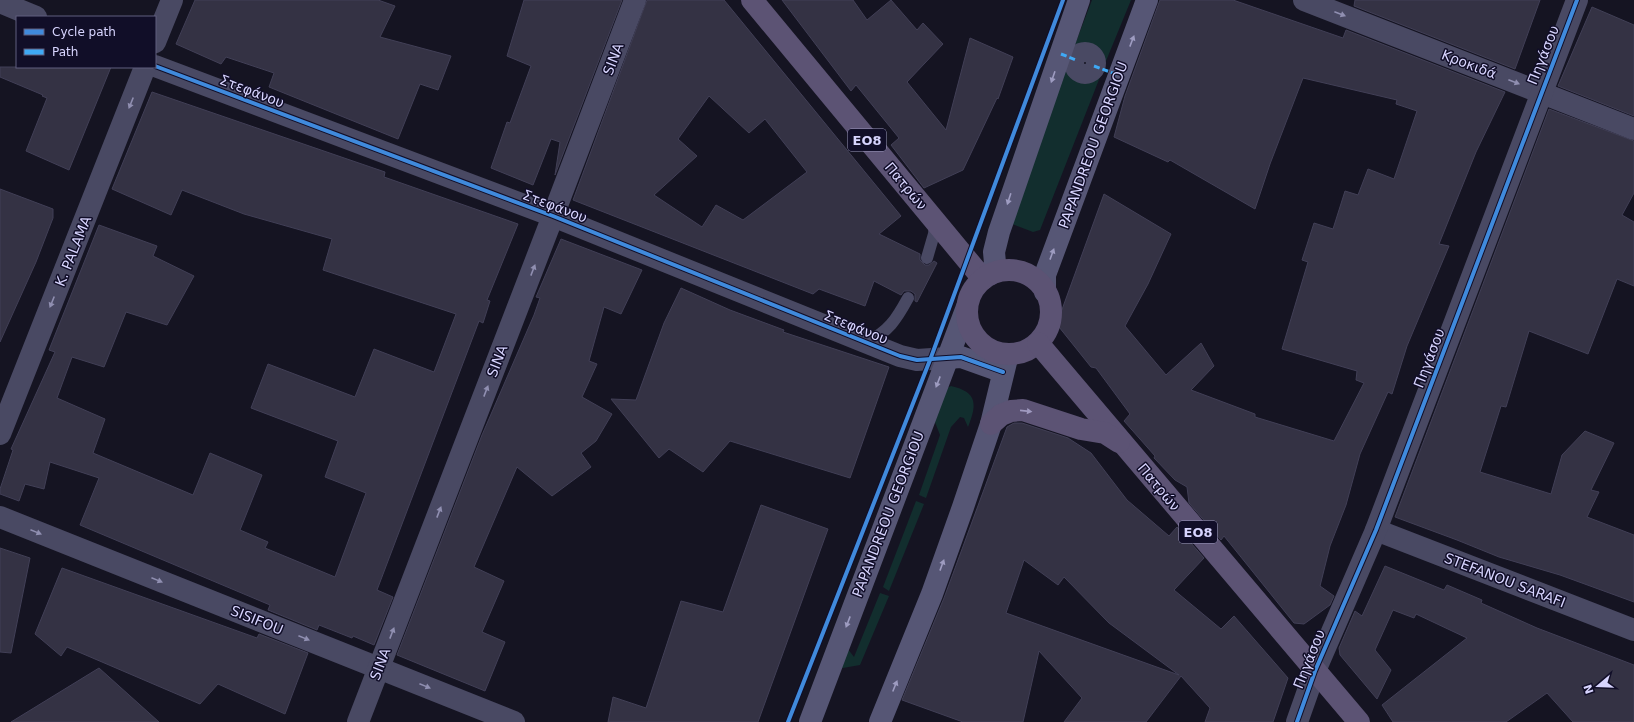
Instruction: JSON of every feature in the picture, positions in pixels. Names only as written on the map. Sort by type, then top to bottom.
[{"type":"main road","name":"Πατρών","points":[[752,0],[935,220],[987,277]]},
{"type":"main road","points":[[1003,271],[1016,271],[1027,275],[1038,282],[1045,292],[1050,305],[1050,318],[1046,332],[1038,343],[1006,363],[994,351],[982,344],[973,334],[968,320],[967,307],[976,287],[987,277],[1003,271]]},
{"type":"main road","name":"Πατρών","points":[[1038,343],[1359,722]]},
{"type":"main road","points":[[991,424],[1001,415],[1023,410],[1081,429],[1105,433],[1124,445]]},
{"type":"street","points":[[156,40],[172,0]]},
{"type":"street","name":"SINA","points":[[358,722],[635,0]]},
{"type":"street","points":[[987,277],[995,263],[994,252],[998,232],[1077,60],[1079,0]]},
{"type":"street","name":"PAPANDREOU GEORGIOU","points":[[1045,292],[1044,276],[1147,0]]},
{"type":"street","name":"Κροκιδά","points":[[1304,0],[1634,128]]},
{"type":"street","name":"Πηγάσου","points":[[1297,722],[1315,670],[1376,530],[1540,92],[1577,0]]},
{"type":"street","points":[[0,2],[34,16]]},
{"type":"street","points":[[1077,60],[1118,75]]},
{"type":"street","name":"Στεφάνου","points":[[156,66],[553,216],[866,343],[917,360],[947,358]]},
{"type":"street","name":"K. PALAMA","points":[[0,434],[145,68]]},
{"type":"street","name":"PAPANDREOU GEORGIOU","points":[[810,722],[967,307]]},
{"type":"street","points":[[880,722],[932,594],[991,424],[1006,363],[962,357],[947,358]]},
{"type":"street","name":"SISIFOU","points":[[0,517],[514,722]]},
{"type":"street","name":"STEFANOU SARAFI","points":[[1376,530],[1634,630]]},
{"type":"lane","points":[[927,258],[934,234],[935,220]]},
{"type":"lane","points":[[866,343],[880,336],[891,326],[908,298]]},
{"type":"green space","points":[[1092,0],[1131,0],[1106,61],[1088,47],[1074,47]]},
{"type":"green space","points":[[1066,66],[1073,74],[1081,78],[1100,77],[1040,230],[1033,232],[1012,224]]},
{"type":"green space","points":[[951,386],[966,392],[971,396],[974,406],[973,412],[968,427],[964,418],[960,417],[951,427],[926,498],[919,495],[940,435],[933,417],[945,389]]},
{"type":"green space","points":[[916,501],[924,504],[889,591],[883,587]]},
{"type":"green space","points":[[880,593],[889,596],[860,665],[837,669],[847,648],[854,657]]},
{"type":"building","points":[[195,0],[378,0],[395,6],[380,37],[451,56],[438,90],[420,84],[398,139],[269,87],[274,73],[226,57],[221,64],[176,44]]},
{"type":"building","points":[[524,0],[622,0],[555,175],[560,142],[551,139],[533,185],[491,168],[507,122],[510,123],[531,66],[507,56]]},
{"type":"building","points":[[647,0],[724,0],[901,216],[879,234],[920,254],[920,260],[925,265],[929,265],[934,261],[937,263],[917,302],[915,301],[915,294],[911,291],[904,291],[901,295],[874,281],[865,306],[819,289],[813,294],[573,200]],"holes":[[[709,96],[749,133],[765,119],[807,172],[743,220],[716,205],[702,227],[654,195],[697,156],[678,139]]]},
{"type":"building","points":[[782,0],[853,0],[867,20],[891,0],[917,30],[923,23],[943,44],[907,82],[946,130],[970,38],[1013,57],[998,99],[997,98],[963,170],[924,188],[891,145],[899,138],[856,85],[851,91]]},
{"type":"building","points":[[1160,0],[1233,0],[1343,38],[1346,30],[1505,92],[1476,152],[1439,244],[1449,246],[1407,346],[1392,394],[1388,392],[1360,454],[1346,505],[1330,546],[1320,586],[1334,596],[1330,605],[1304,624],[1294,623],[1224,536],[1221,540],[1189,503],[1187,487],[1175,480],[1154,458],[1155,456],[1124,421],[1130,414],[1096,368],[1091,367],[1059,327],[1060,315],[1104,194],[1171,234],[1148,284],[1125,326],[1166,375],[1201,343],[1214,366],[1191,390],[1255,414],[1255,417],[1334,441],[1364,383],[1356,380],[1357,371],[1282,349],[1308,262],[1302,260],[1314,223],[1333,229],[1345,191],[1358,195],[1368,169],[1394,179],[1417,111],[1396,104],[1397,100],[1303,78],[1270,164],[1255,209],[1170,160],[1168,162],[1114,137],[1125,96]]},
{"type":"building","points":[[1355,0],[1540,0],[1515,69],[1354,6]]},
{"type":"building","points":[[1592,7],[1634,25],[1634,116],[1558,86]]},
{"type":"building","points":[[0,67],[111,68],[69,170],[26,151],[47,98],[0,77]]},
{"type":"building","points":[[152,92],[385,172],[384,177],[518,224],[487,300],[490,301],[483,323],[479,321],[377,590],[393,597],[374,645],[353,636],[352,638],[319,625],[317,630],[268,610],[270,605],[80,525],[99,478],[50,462],[44,489],[25,484],[19,501],[0,494],[0,489],[13,450],[11,449],[55,352],[49,350],[99,225],[157,246],[153,256],[194,276],[167,325],[126,312],[104,367],[72,357],[57,398],[105,419],[93,453],[193,495],[210,453],[262,475],[240,530],[268,542],[265,548],[335,577],[366,493],[325,477],[338,441],[251,408],[268,364],[355,397],[374,349],[434,372],[456,314],[323,270],[332,239],[244,214],[182,190],[171,215],[112,189]]},
{"type":"building","points":[[1549,109],[1634,141],[1634,193],[1622,215],[1634,222],[1634,286],[1617,279],[1588,354],[1529,331],[1506,407],[1501,406],[1480,472],[1551,494],[1562,455],[1585,431],[1614,443],[1591,490],[1599,492],[1587,517],[1634,535],[1634,602],[1560,575],[1499,557],[1395,517]]},
{"type":"building","points":[[0,189],[53,209],[53,218],[36,262],[0,342]]},
{"type":"building","points":[[561,239],[642,270],[621,314],[604,307],[589,361],[597,364],[582,397],[612,414],[596,441],[581,453],[591,467],[552,496],[517,467],[474,567],[504,581],[482,632],[505,642],[485,691],[397,655],[482,435],[534,315],[540,298],[536,297]]},
{"type":"building","points":[[681,288],[730,310],[784,330],[783,332],[889,367],[850,478],[730,441],[703,472],[669,449],[659,458],[611,399],[636,400],[664,323]]},
{"type":"building","points":[[1014,423],[1022,423],[1068,438],[1091,453],[1127,500],[1169,536],[1177,527],[1204,558],[1174,590],[1221,629],[1234,616],[1288,678],[1273,722],[1205,722],[1210,708],[1181,676],[1146,722],[1064,722],[1082,698],[1039,651],[1023,722],[963,722],[902,700],[944,598],[1007,427]],"holes":[[[1024,560],[1058,585],[1064,577],[1109,623],[1179,675],[1006,613]]]},
{"type":"building","points":[[761,505],[828,529],[758,722],[608,722],[613,697],[646,708],[681,601],[723,612]]},
{"type":"building","points":[[0,548],[30,558],[11,653],[0,652]]},
{"type":"building","points":[[1385,566],[1444,590],[1447,585],[1482,600],[1481,603],[1537,628],[1634,665],[1634,722],[1573,722],[1547,693],[1506,722],[1393,722],[1382,705],[1467,638],[1416,614],[1414,618],[1393,610],[1375,650],[1391,670],[1377,699],[1340,655],[1339,648],[1355,611],[1362,616]]},
{"type":"building","points":[[62,568],[257,638],[259,634],[308,653],[285,714],[218,684],[200,704],[67,647],[61,656],[35,634]]},
{"type":"building","points":[[99,668],[159,722],[11,722]]},
{"type":"marked path","points":[[1061,54],[1076,60]]},
{"type":"marked path","points":[[1094,66],[1118,75]]},
{"type":"cycle path","points":[[788,722],[930,360],[1063,0]]},
{"type":"cycle path","points":[[1297,722],[1315,671],[1376,530],[1577,0]]},
{"type":"cycle path","points":[[156,66],[553,216],[900,356],[917,360],[961,357],[1003,372]]}]
